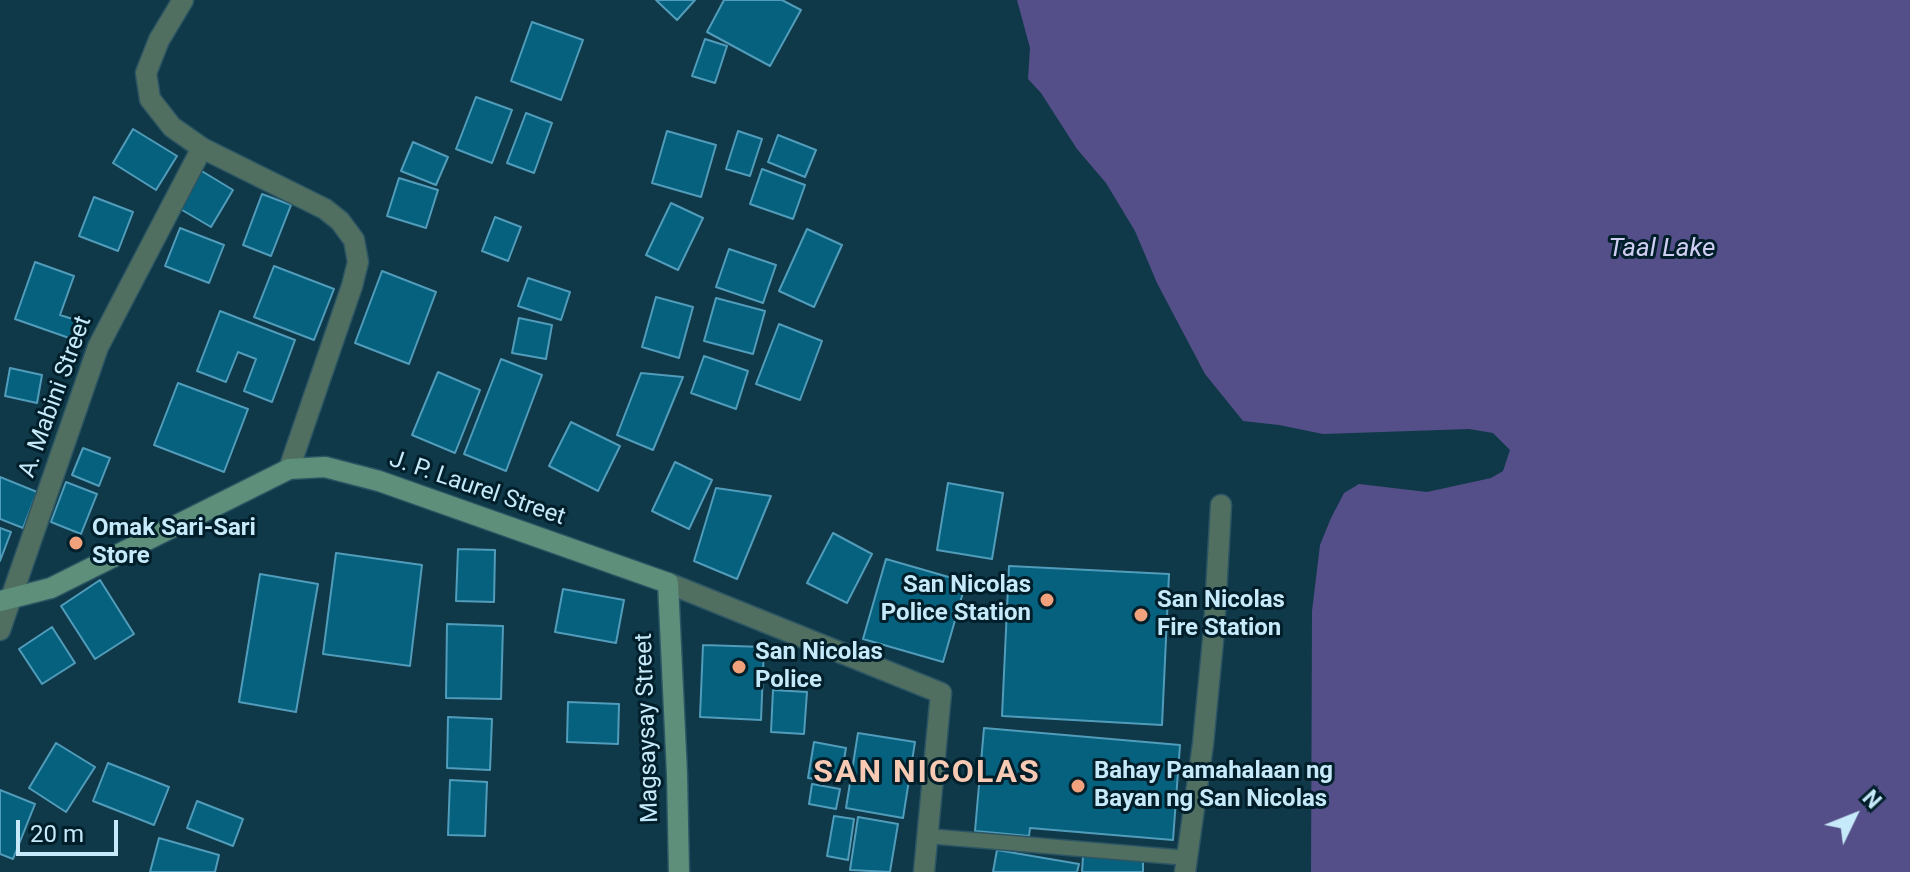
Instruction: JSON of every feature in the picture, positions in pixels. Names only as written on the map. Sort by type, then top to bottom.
[{"type":"main road","name":"J. P. Laurel Street","points":[[6,601],[51,588],[289,469],[325,467],[379,481],[668,583]]},
{"type":"main road","name":"Magsaysay Street","points":[[668,583],[679,872]]},
{"type":"street","points":[[183,0],[159,40],[146,73],[150,99],[172,127],[202,148],[325,209],[340,221],[354,240],[358,262],[352,286],[289,469]]},
{"type":"street","name":"A. Mabini Street","points":[[0,630],[6,601],[98,347],[202,148]]},
{"type":"street","points":[[1186,865],[1214,630],[1221,505]]},
{"type":"street","name":"J. P. Laurel Street","points":[[668,583],[941,693],[927,836]]},
{"type":"street","points":[[924,872],[927,836]]},
{"type":"lane","points":[[927,836],[1186,865]]},
{"type":"water","name":"Taal Lake","points":[[1017,0],[1910,0],[1910,872],[1311,872],[1312,611],[1320,545],[1331,518],[1344,493],[1359,484],[1427,492],[1491,478],[1503,471],[1510,450],[1493,433],[1469,429],[1323,434],[1243,421],[1205,374],[1157,283],[1135,231],[1106,183],[1077,149],[1041,93],[1028,79],[1030,48]]},
{"type":"building","points":[[656,0],[695,0],[677,20]]},
{"type":"building","points":[[724,0],[782,0],[801,10],[770,66],[707,32]]},
{"type":"building","points":[[532,22],[583,40],[561,100],[511,81]]},
{"type":"building","points":[[705,39],[727,46],[715,83],[692,76]]},
{"type":"building","points":[[476,97],[512,110],[492,163],[456,149]]},
{"type":"building","points":[[526,113],[552,123],[534,173],[507,163]]},
{"type":"building","points":[[133,129],[177,156],[156,190],[113,163]]},
{"type":"building","points":[[667,131],[716,145],[701,197],[652,183]]},
{"type":"building","points":[[738,131],[762,139],[750,176],[726,169]]},
{"type":"building","points":[[778,135],[816,150],[805,177],[768,162]]},
{"type":"building","points":[[413,142],[448,157],[436,185],[401,171]]},
{"type":"building","points":[[762,169],[805,185],[793,219],[750,204]]},
{"type":"building","points":[[200,170],[233,190],[211,227],[177,207]]},
{"type":"building","points":[[399,178],[438,190],[426,228],[387,216]]},
{"type":"building","points":[[262,194],[291,205],[271,256],[243,245]]},
{"type":"building","points":[[94,197],[133,212],[118,251],[79,236]]},
{"type":"building","points":[[671,203],[703,218],[678,270],[646,255]]},
{"type":"building","points":[[495,217],[521,227],[508,261],[482,251]]},
{"type":"building","points":[[180,228],[224,245],[209,283],[165,266]]},
{"type":"building","points":[[807,229],[842,245],[814,307],[779,291]]},
{"type":"building","points":[[729,249],[776,265],[763,303],[716,287]]},
{"type":"building","points":[[35,262],[74,276],[60,315],[79,321],[72,339],[15,319]]},
{"type":"building","points":[[274,266],[334,289],[314,340],[254,317]]},
{"type":"building","points":[[382,271],[436,292],[409,364],[355,343]]},
{"type":"building","points":[[528,278],[570,292],[561,320],[518,306]]},
{"type":"building","points":[[656,297],[693,307],[679,358],[642,347]]},
{"type":"building","points":[[716,298],[765,311],[753,354],[704,341]]},
{"type":"building","points":[[220,311],[295,340],[272,402],[244,391],[256,359],[238,352],[226,382],[197,371]]},
{"type":"building","points":[[519,318],[552,325],[546,359],[512,353]]},
{"type":"building","points":[[779,324],[822,341],[800,400],[756,384]]},
{"type":"building","points":[[704,356],[748,371],[736,409],[691,393]]},
{"type":"building","points":[[501,359],[542,375],[506,471],[464,454]]},
{"type":"building","points":[[10,368],[42,375],[37,403],[5,396]]},
{"type":"building","points":[[438,372],[480,390],[455,453],[412,435]]},
{"type":"building","points":[[641,373],[683,377],[653,450],[617,435]]},
{"type":"building","points":[[178,383],[248,409],[224,472],[154,445]]},
{"type":"building","points":[[571,422],[620,446],[598,491],[549,466]]},
{"type":"building","points":[[83,448],[110,458],[99,486],[72,475]]},
{"type":"building","points":[[675,462],[712,480],[689,529],[652,511]]},
{"type":"building","points":[[0,477],[37,492],[23,528],[0,519]]},
{"type":"building","points":[[66,482],[97,494],[81,534],[51,522]]},
{"type":"building","points":[[948,483],[1003,493],[992,559],[937,550]]},
{"type":"building","points":[[716,488],[771,496],[737,579],[694,561]]},
{"type":"building","points":[[0,528],[11,532],[0,561]]},
{"type":"building","points":[[833,533],[872,554],[847,603],[807,583]]},
{"type":"building","points":[[458,549],[495,550],[494,602],[456,601]]},
{"type":"building","points":[[336,553],[422,565],[410,666],[323,654]]},
{"type":"building","points":[[886,559],[966,582],[943,662],[863,639]]},
{"type":"building","points":[[1009,566],[1169,574],[1162,725],[1002,716]]},
{"type":"building","points":[[260,574],[318,584],[296,712],[239,702]]},
{"type":"building","points":[[100,580],[134,634],[95,659],[61,606]]},
{"type":"building","points":[[563,589],[624,600],[616,643],[555,632]]},
{"type":"building","points":[[447,624],[503,626],[501,699],[446,698]]},
{"type":"building","points":[[52,627],[75,663],[42,684],[19,649]]},
{"type":"building","points":[[703,645],[764,647],[761,720],[700,717]]},
{"type":"building","points":[[773,690],[807,692],[804,734],[771,732]]},
{"type":"building","points":[[568,702],[619,704],[618,744],[567,742]]},
{"type":"building","points":[[448,717],[492,719],[490,770],[447,768]]},
{"type":"building","name":"Bahay Pamahalaan ng Bayan ng San Nicolas","points":[[984,728],[1180,745],[1173,840],[1030,828],[1029,836],[975,831]]},
{"type":"building","points":[[858,733],[915,742],[903,818],[846,808]]},
{"type":"building","points":[[814,742],[846,748],[840,783],[808,778]]},
{"type":"building","points":[[56,743],[95,767],[66,812],[29,788]]},
{"type":"building","points":[[108,763],[169,787],[154,825],[93,801]]},
{"type":"building","points":[[450,780],[487,782],[485,836],[448,835]]},
{"type":"building","points":[[812,784],[840,789],[836,809],[809,804]]},
{"type":"building","points":[[0,790],[35,804],[13,859],[0,854]]},
{"type":"building","points":[[197,801],[243,819],[233,846],[187,828]]},
{"type":"building","points":[[834,816],[854,819],[848,860],[827,856]]},
{"type":"building","points":[[858,817],[898,824],[890,872],[850,870]]},
{"type":"building","points":[[159,838],[219,855],[215,872],[150,872]]},
{"type":"building","points":[[997,850],[1079,864],[1077,872],[993,872]]},
{"type":"building","points":[[1083,856],[1143,860],[1143,872],[1082,872]]},
{"type":"place","name":"Omak Sari-Sari Store","points":[[76,543]]},
{"type":"place","name":"San Nicolas Police Station","points":[[1047,600]]},
{"type":"place","name":"San Nicolas Fire Station","points":[[1141,615]]},
{"type":"place","name":"San Nicolas Police","points":[[739,667]]},
{"type":"place","name":"Bahay Pamahalaan ng Bayan ng San Nicolas","points":[[1078,786]]},
{"type":"district","name":"SAN NICOLAS","points":[[927,774]]}]
